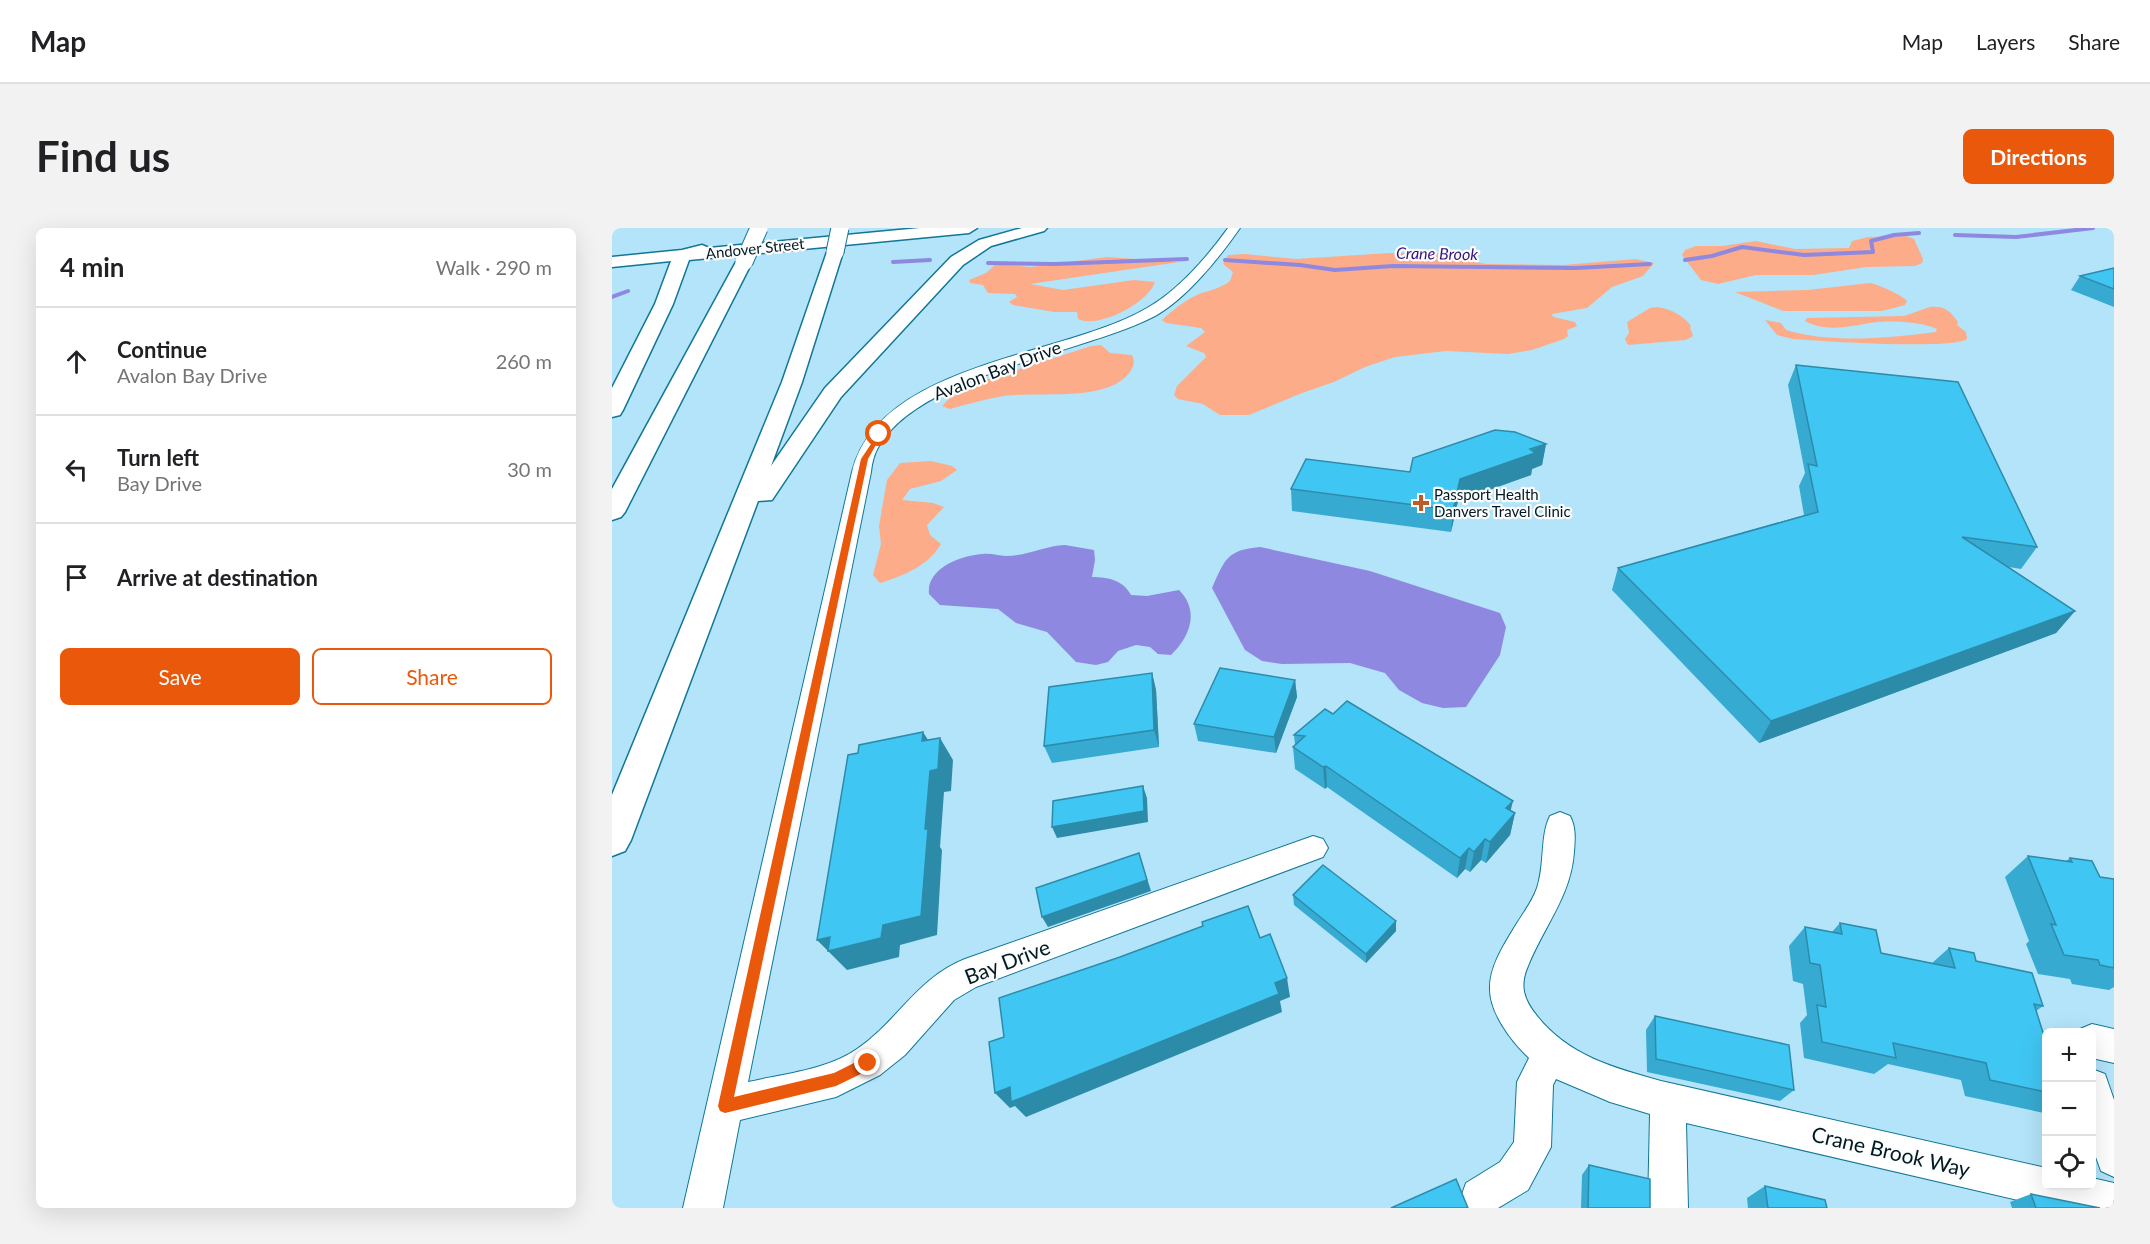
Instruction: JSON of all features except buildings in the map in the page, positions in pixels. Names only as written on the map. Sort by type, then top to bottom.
[{"type":"highway","points":[[612,512],[682,383],[743,252],[759,228]]},
{"type":"highway","points":[[612,840],[792,382],[840,228]]},
{"type":"highway","name":"Andover Street","points":[[612,262],[692,250],[743,252],[891,228]]},
{"type":"highway","name":"Andover Street","points":[[612,255],[969,228]]},
{"type":"highway","points":[[725,551],[833,393],[957,261],[985,243],[1039,228]]},
{"type":"highway","points":[[612,246],[692,250]]},
{"type":"highway","points":[[612,410],[664,304],[678,265],[692,250]]},
{"type":"street","name":"Avalon Bay Drive","points":[[703,1208],[864,459],[872,442],[905,410],[948,386],[1114,328],[1153,312],[1174,296],[1234,228]]},
{"type":"street","name":"Crane Brook Way","points":[[1560,824],[1559,863],[1550,892],[1512,963],[1506,989],[1516,1016],[1538,1045],[1550,1054],[1595,1079],[1668,1100],[2114,1203]]},
{"type":"street","name":"Bay Drive","points":[[725,1106],[836,1079],[868,1063],[893,1043],[942,989],[965,975],[1313,848]]},
{"type":"street","points":[[2096,1042],[2114,1046]]},
{"type":"street","points":[[1480,1197],[1514,1176],[1532,1147],[1535,1082],[1550,1054]]},
{"type":"street","points":[[1668,1100],[1668,1208]]},
{"type":"street","points":[[2096,1102],[2114,1158]]},
{"type":"shaded area","points":[[1906,236],[1914,239],[1923,259],[1922,263],[1915,266],[1867,267],[1813,275],[1756,275],[1718,284],[1701,280],[1682,255],[1685,250],[1696,246],[1722,246],[1756,241],[1795,249],[1849,248],[1852,241],[1868,237]]},
{"type":"shaded area","points":[[1390,253],[1444,253],[1460,260],[1487,264],[1563,265],[1636,259],[1654,263],[1643,276],[1612,287],[1587,308],[1552,314],[1553,317],[1575,322],[1577,326],[1567,330],[1568,336],[1564,339],[1532,350],[1508,354],[1446,351],[1395,357],[1249,415],[1220,415],[1203,404],[1178,399],[1174,395],[1177,386],[1206,357],[1204,353],[1186,346],[1205,332],[1201,328],[1166,323],[1162,320],[1189,299],[1219,288],[1230,281],[1233,272],[1223,264],[1228,255],[1245,254],[1296,259]]},
{"type":"shaded area","points":[[1107,257],[1179,262],[1030,284],[1063,290],[1134,280],[1155,282],[1151,290],[1133,306],[1110,317],[1087,321],[1078,319],[1077,312],[1054,312],[1013,305],[1009,302],[1017,297],[1015,294],[988,293],[983,285],[970,283],[969,280],[986,273],[996,264],[1031,267]]},
{"type":"shaded area","points":[[1870,283],[1900,296],[1907,301],[1905,305],[1882,311],[1783,311],[1735,292],[1808,290]]},
{"type":"shaded area","points":[[1657,307],[1672,311],[1684,319],[1691,326],[1693,336],[1686,340],[1628,345],[1625,339],[1629,333],[1627,322],[1650,308]]},
{"type":"shaded area","points":[[1930,307],[1943,308],[1949,312],[1958,322],[1957,325],[1966,332],[1967,339],[1936,344],[1912,344],[1793,339],[1777,335],[1765,320],[1781,323],[1786,330],[1823,337],[1880,338],[1936,332],[1937,329],[1922,324],[1894,321],[1829,328],[1805,321],[1807,318],[1904,316]]},
{"type":"shaded area","points":[[1101,345],[1110,353],[1132,355],[1134,359],[1130,372],[1120,382],[1106,388],[1071,394],[1004,396],[950,409],[942,406],[949,399],[976,383],[1091,346]]},
{"type":"shaded area","points":[[931,461],[952,466],[957,470],[941,481],[910,489],[902,500],[933,503],[944,507],[927,525],[930,535],[941,544],[936,552],[922,564],[880,583],[873,575],[881,544],[879,526],[887,480],[900,463]]},
{"type":"shaded area","points":[[1065,545],[1094,550],[1092,577],[1114,580],[1124,586],[1131,595],[1147,596],[1179,590],[1189,606],[1191,615],[1187,632],[1178,648],[1171,655],[1158,654],[1150,647],[1136,645],[1118,651],[1108,662],[1096,665],[1076,662],[1047,632],[1016,623],[998,609],[940,605],[929,594],[933,577],[939,570],[956,560],[983,554],[1013,556]]},
{"type":"shaded area","points":[[1260,547],[1370,571],[1500,613],[1506,627],[1500,655],[1466,707],[1443,708],[1422,703],[1399,690],[1385,673],[1350,663],[1282,664],[1262,661],[1245,650],[1212,588],[1228,558],[1240,551]]},
{"type":"waterway","name":"Crane Brook","points":[[1955,235],[2016,237],[2093,228]]},
{"type":"waterway","name":"Crane Brook","points":[[1685,260],[1712,256],[1742,247],[1804,255],[1873,252],[1871,241],[1894,235],[1919,233]]},
{"type":"waterway","name":"Crane Brook","points":[[988,263],[1055,264],[1187,259]]},
{"type":"waterway","name":"Crane Brook","points":[[893,262],[930,260]]},
{"type":"waterway","name":"Crane Brook","points":[[1225,260],[1300,265],[1335,270],[1393,266],[1576,268],[1650,264]]},
{"type":"waterway","name":"Crane Brook","points":[[612,297],[628,291]]},
{"type":"place","name":"Passport Health Danvers Travel Clinic","points":[[1421,503]]},
{"type":"route","points":[[868,1063],[836,1079],[725,1106],[864,459],[872,442],[879,434]]}]
